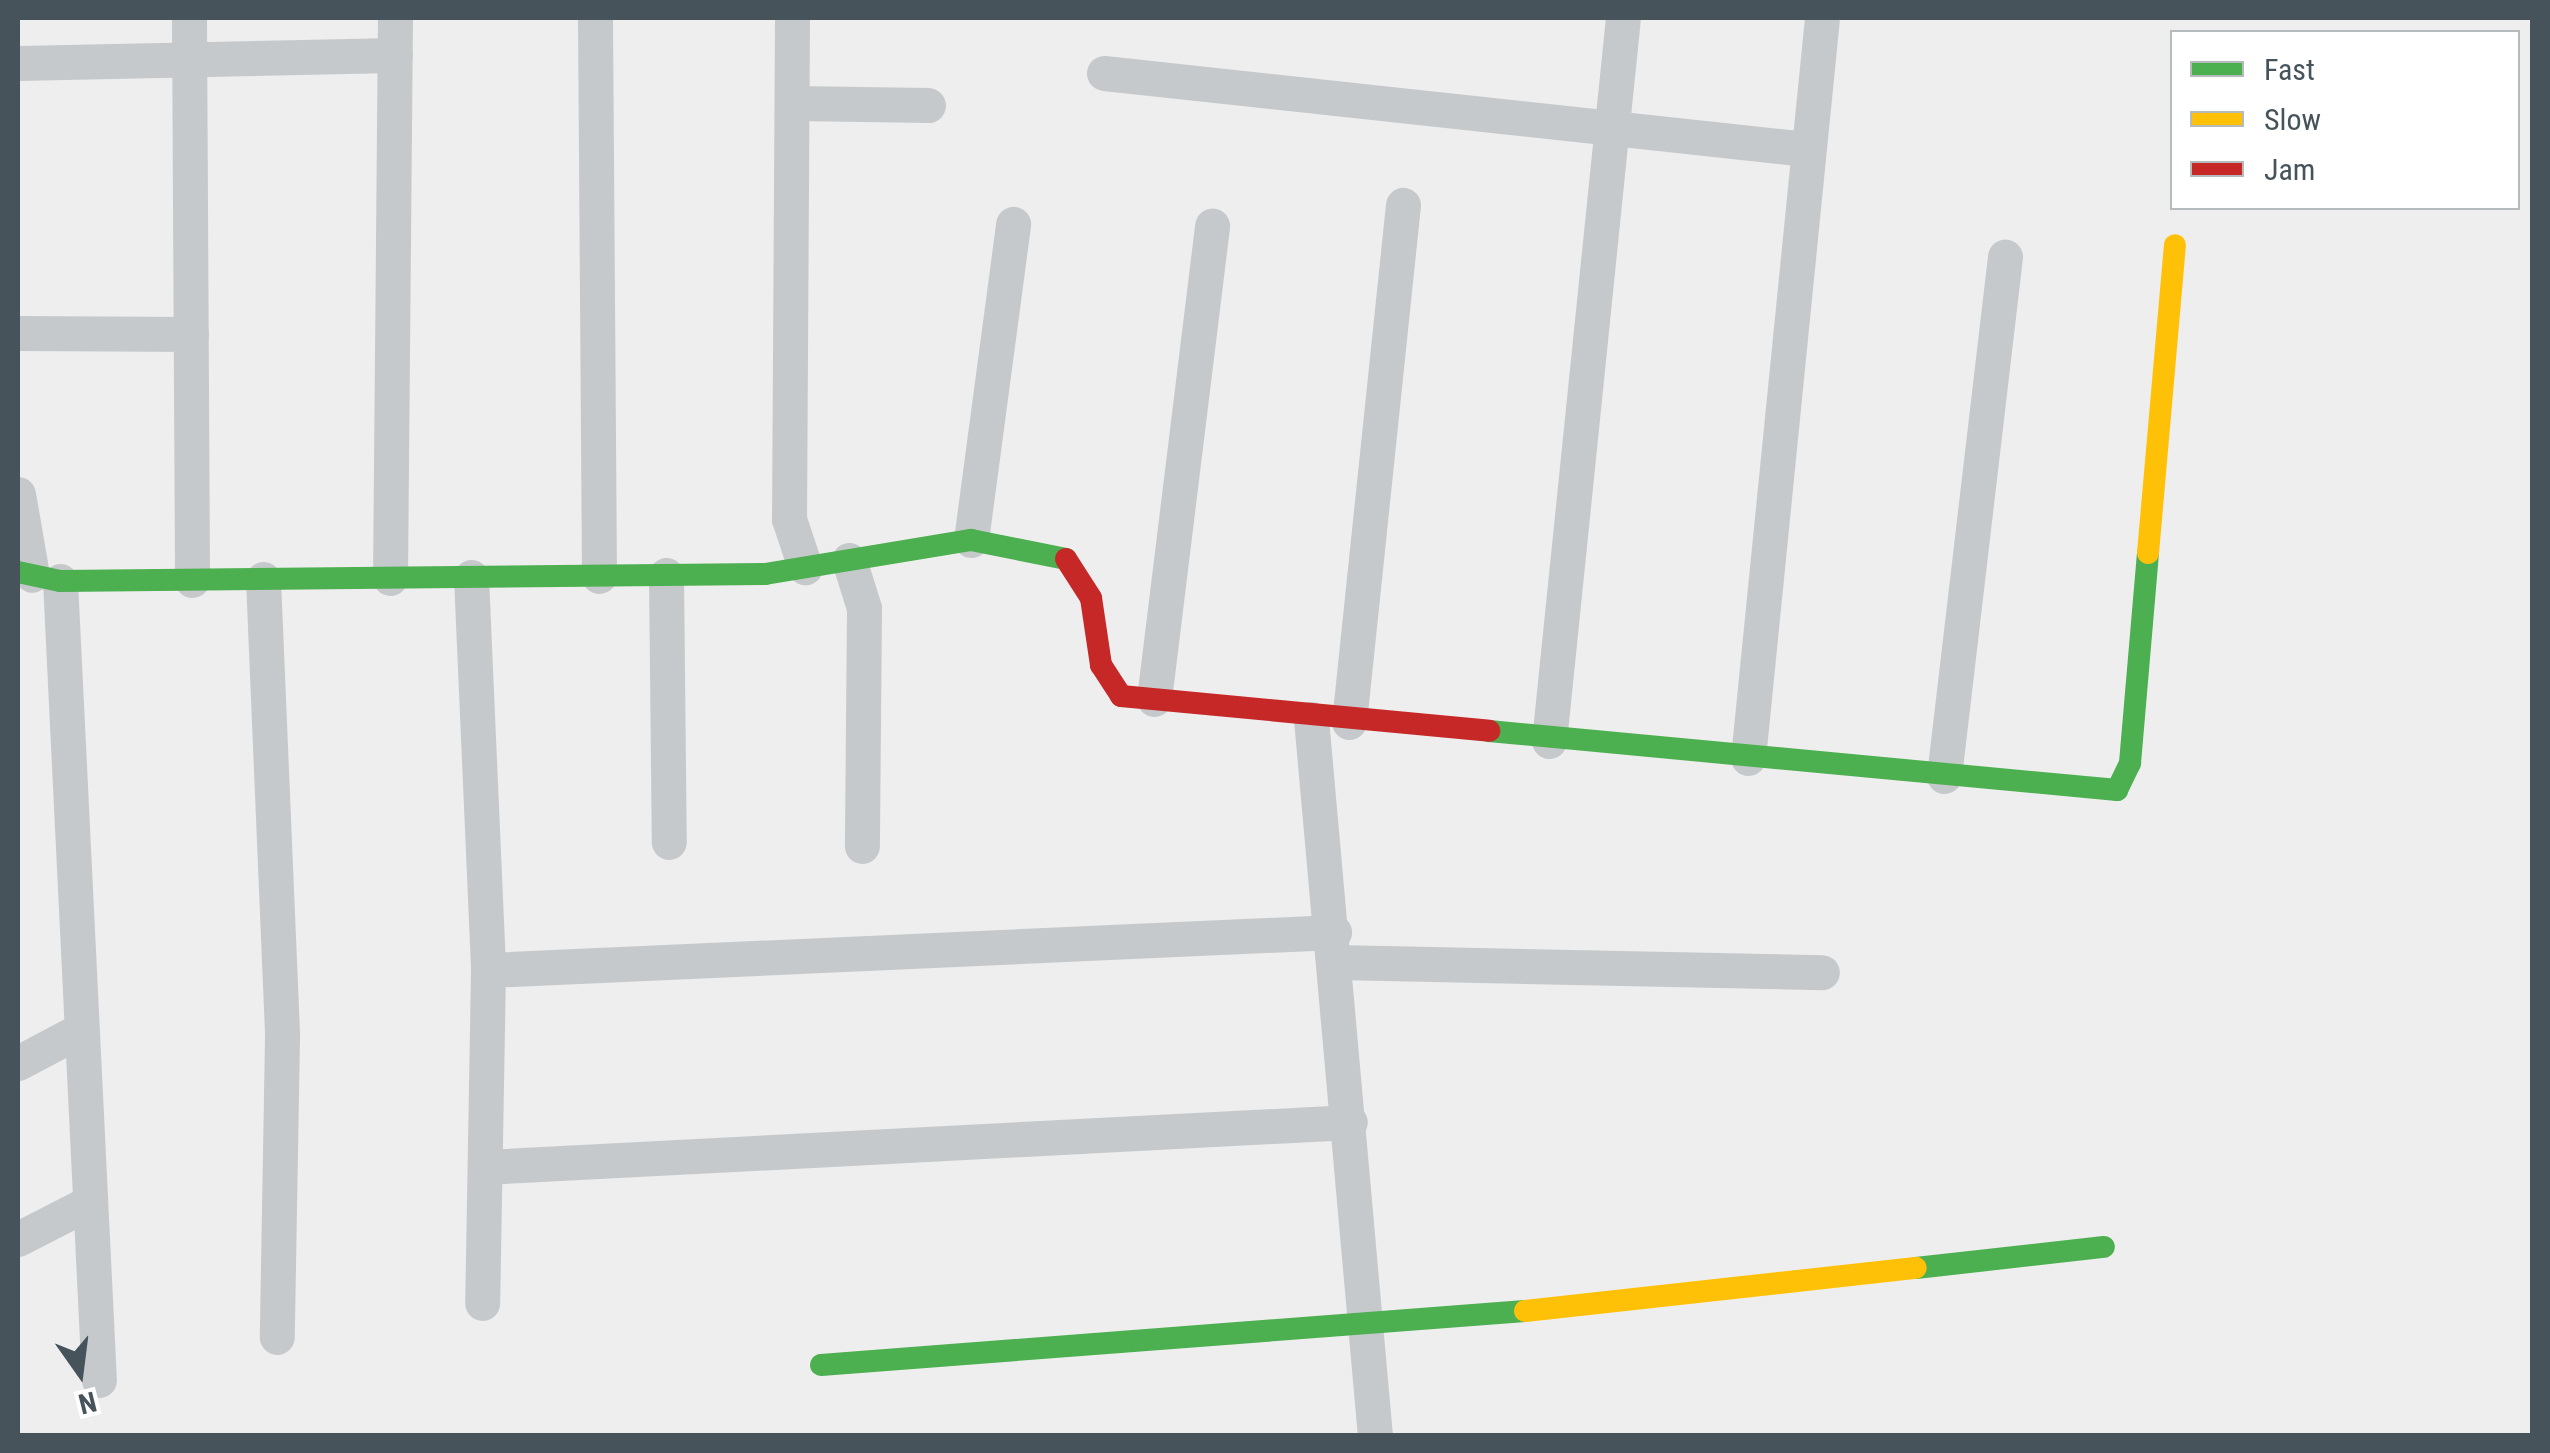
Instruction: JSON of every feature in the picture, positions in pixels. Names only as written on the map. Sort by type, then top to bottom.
[{"type":"street","points":[[190,18],[192,580]]},
{"type":"street","points":[[390,578],[395,18]]},
{"type":"street","points":[[594,18],[599,576]]},
{"type":"street","points":[[792,18],[788,519],[805,567]]},
{"type":"street","points":[[1549,740],[1623,18]]},
{"type":"street","points":[[1748,758],[1822,18]]},
{"type":"street","points":[[18,63],[394,55]]},
{"type":"street","points":[[1104,73],[1808,149]]},
{"type":"street","points":[[794,103],[928,105]]},
{"type":"street","points":[[1349,722],[1403,205]]},
{"type":"street","points":[[971,540],[1013,224]]},
{"type":"street","points":[[1154,699],[1212,226]]},
{"type":"street","points":[[36,576],[192,580],[666,575],[805,567],[971,540],[1066,559],[1090,598],[1101,665],[1121,696],[1311,719],[2117,790],[2130,763],[2174,245]]},
{"type":"street","points":[[1944,776],[2005,257]]},
{"type":"street","points":[[18,333],[190,334]]},
{"type":"street","points":[[18,494],[36,576],[82,1029],[100,1380]]},
{"type":"street","points":[[849,560],[864,608],[862,846]]},
{"type":"street","points":[[666,575],[669,842]]},
{"type":"street","points":[[471,577],[488,970],[482,1303]]},
{"type":"street","points":[[262,579],[282,1037],[277,1337]]},
{"type":"street","points":[[1311,719],[1335,947],[1375,1436]]},
{"type":"street","points":[[488,970],[1335,947],[1822,972]]},
{"type":"street","points":[[18,1062],[82,1029]]},
{"type":"street","points":[[485,1166],[1350,1122]]},
{"type":"street","points":[[18,1239],[90,1202]]},
{"type":"street","points":[[821,1365],[1366,1328],[2104,1247]]},
{"type":"traffic: fast","points":[[18,572],[60,581],[765,574],[971,540],[1066,559]]},
{"type":"traffic: fast","points":[[1489,731],[2117,790],[2130,763],[2148,553]]},
{"type":"traffic: fast","points":[[1916,1268],[2104,1247]]},
{"type":"traffic: fast","points":[[821,1365],[1525,1311]]},
{"type":"traffic: slow","points":[[2148,553],[2175,245]]},
{"type":"traffic: slow","points":[[1525,1311],[1916,1268]]},
{"type":"traffic: jam","points":[[1066,559],[1091,598],[1101,665],[1121,696],[1489,731]]}]
